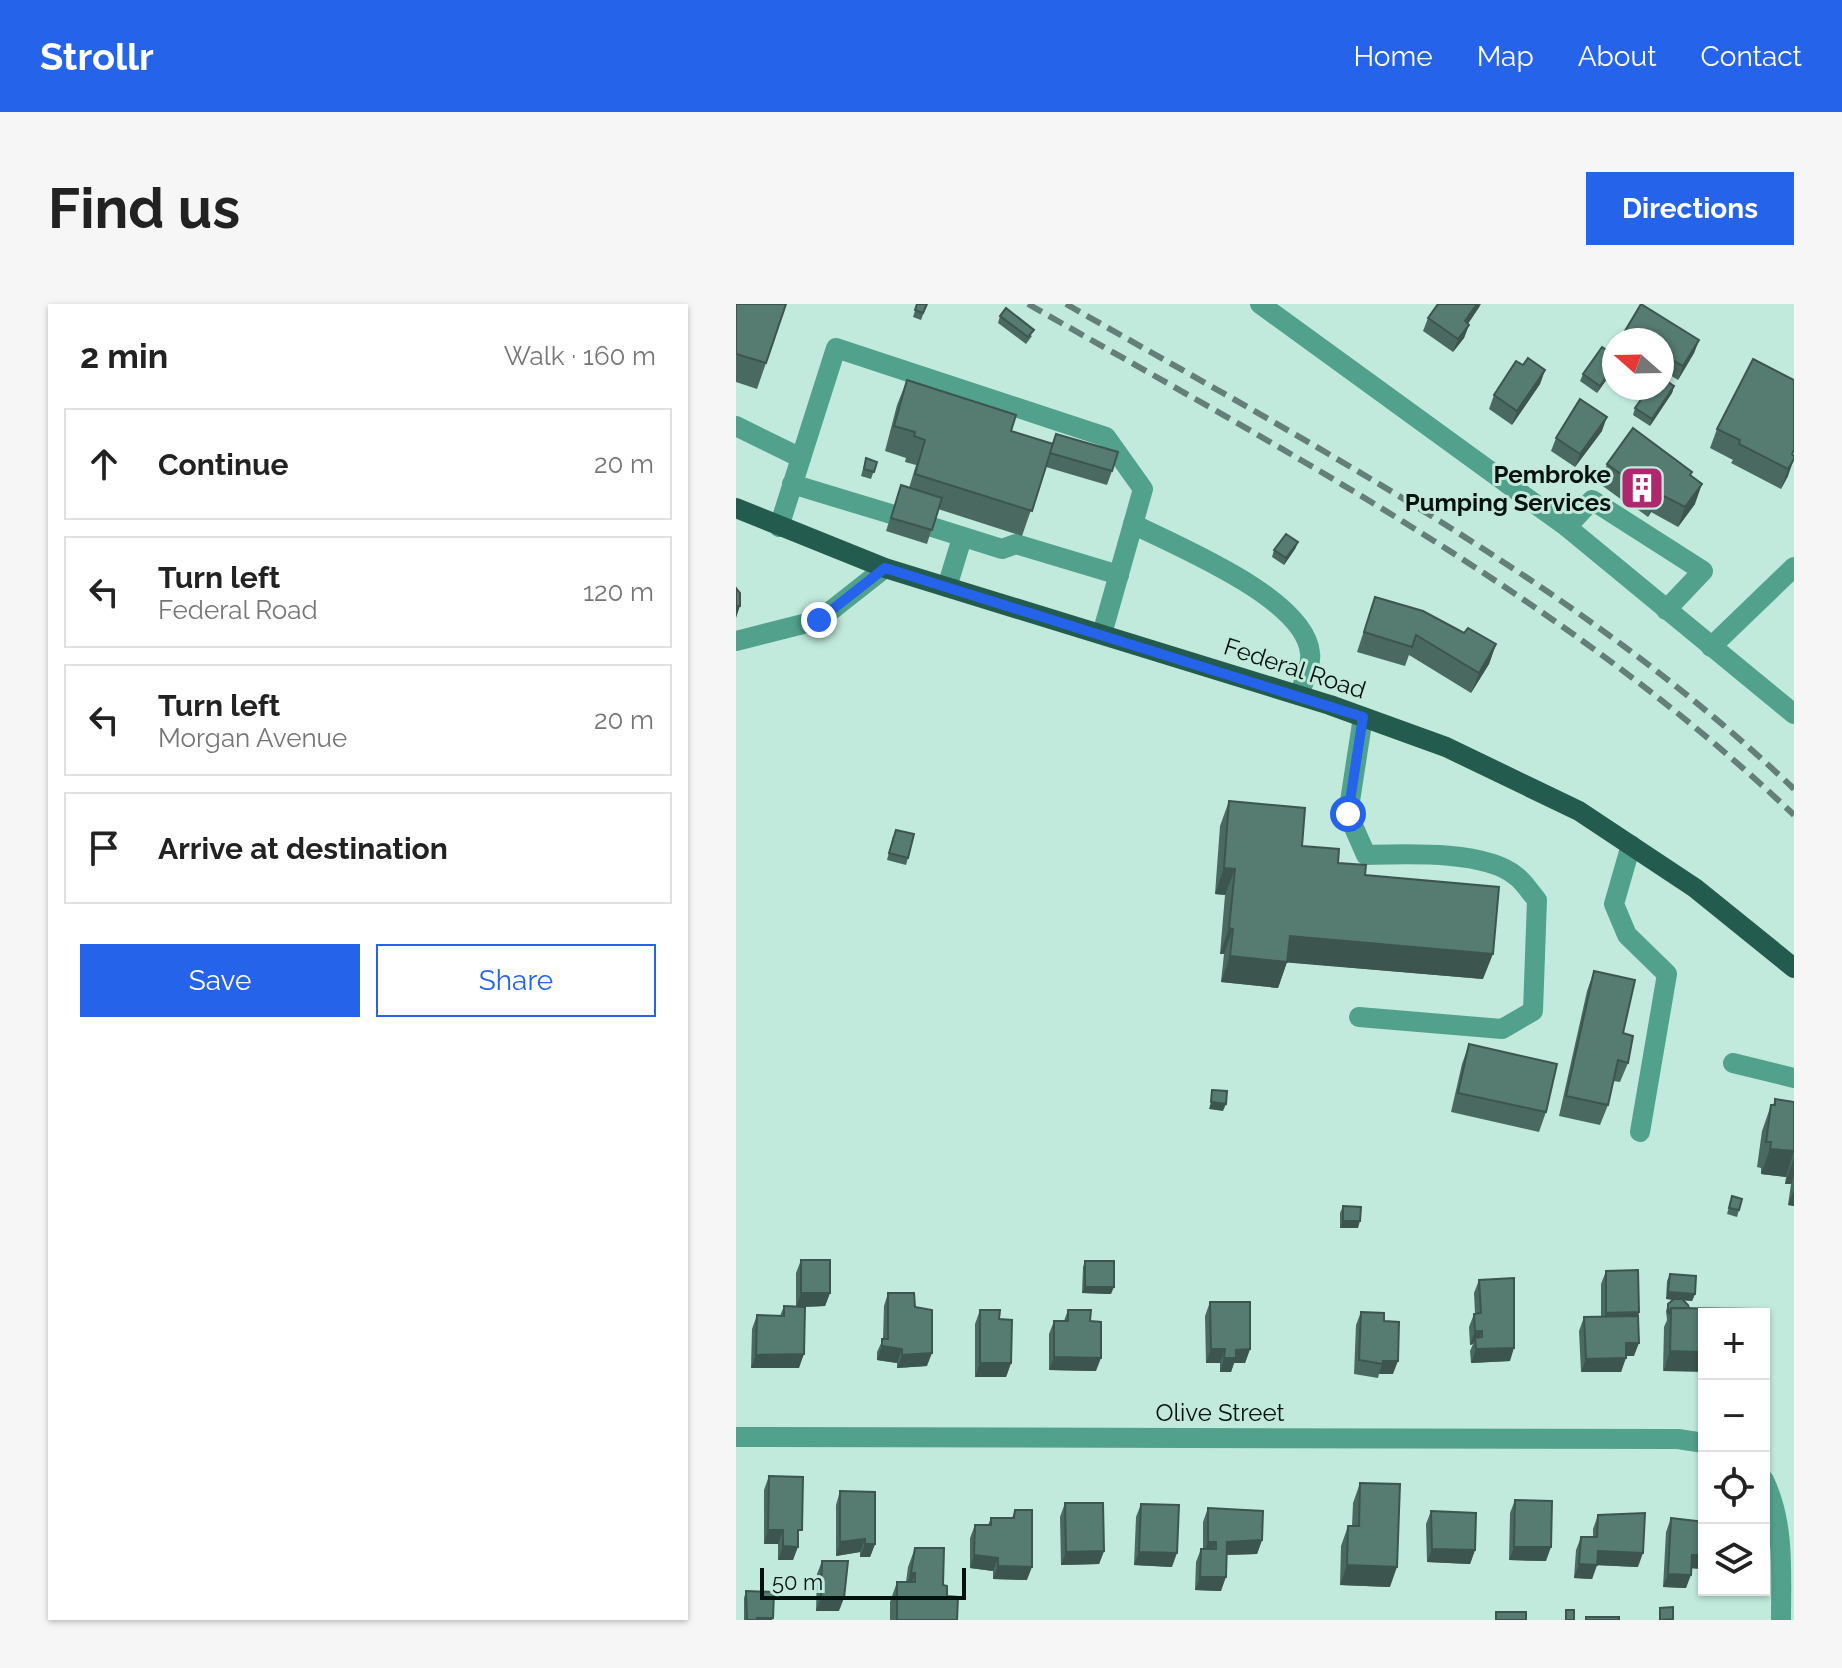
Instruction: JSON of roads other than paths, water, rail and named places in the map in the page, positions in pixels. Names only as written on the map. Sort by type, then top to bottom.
[{"type":"main road","name":"Federal Road","points":[[736,508],[885,568],[1299,695],[1446,747],[1579,811],[1695,888],[1794,968]]},
{"type":"street","points":[[1260,304],[1567,527],[1794,714]]},
{"type":"street","points":[[779,527],[836,348],[1106,437],[1143,489],[1102,634]]},
{"type":"street","points":[[736,426],[801,458]]},
{"type":"street","points":[[792,484],[891,514]]},
{"type":"street","points":[[1567,527],[1592,500],[1703,571],[1666,610]]},
{"type":"street","points":[[1133,524],[1269,595],[1298,625],[1310,653],[1299,695]]},
{"type":"street","points":[[932,527],[1002,549],[1016,544],[1119,575]]},
{"type":"street","points":[[947,587],[962,538]]},
{"type":"street","points":[[1711,647],[1794,567]]},
{"type":"street","points":[[736,641],[819,620],[885,568]]},
{"type":"street","points":[[1359,1017],[1502,1029],[1533,1011],[1537,900],[1515,874],[1485,862],[1418,854],[1366,855],[1348,814],[1363,717]]},
{"type":"street","points":[[1631,845],[1614,904],[1627,935],[1667,974],[1640,1132]]},
{"type":"street","points":[[1733,1063],[1794,1078]]},
{"type":"street","name":"Olive Street","points":[[736,1437],[1678,1439],[1698,1442]]},
{"type":"street","points":[[1770,1493],[1776,1506],[1781,1552],[1781,1620]]},
{"type":"railway","points":[[1028,304],[1328,476],[1524,600],[1618,667],[1708,738],[1794,815]]},
{"type":"railway","points":[[1066,304],[1351,467],[1537,585],[1627,648],[1712,716],[1794,789]]},
{"type":"place","name":"Pembroke Pumping Services","points":[[1642,488]]}]
